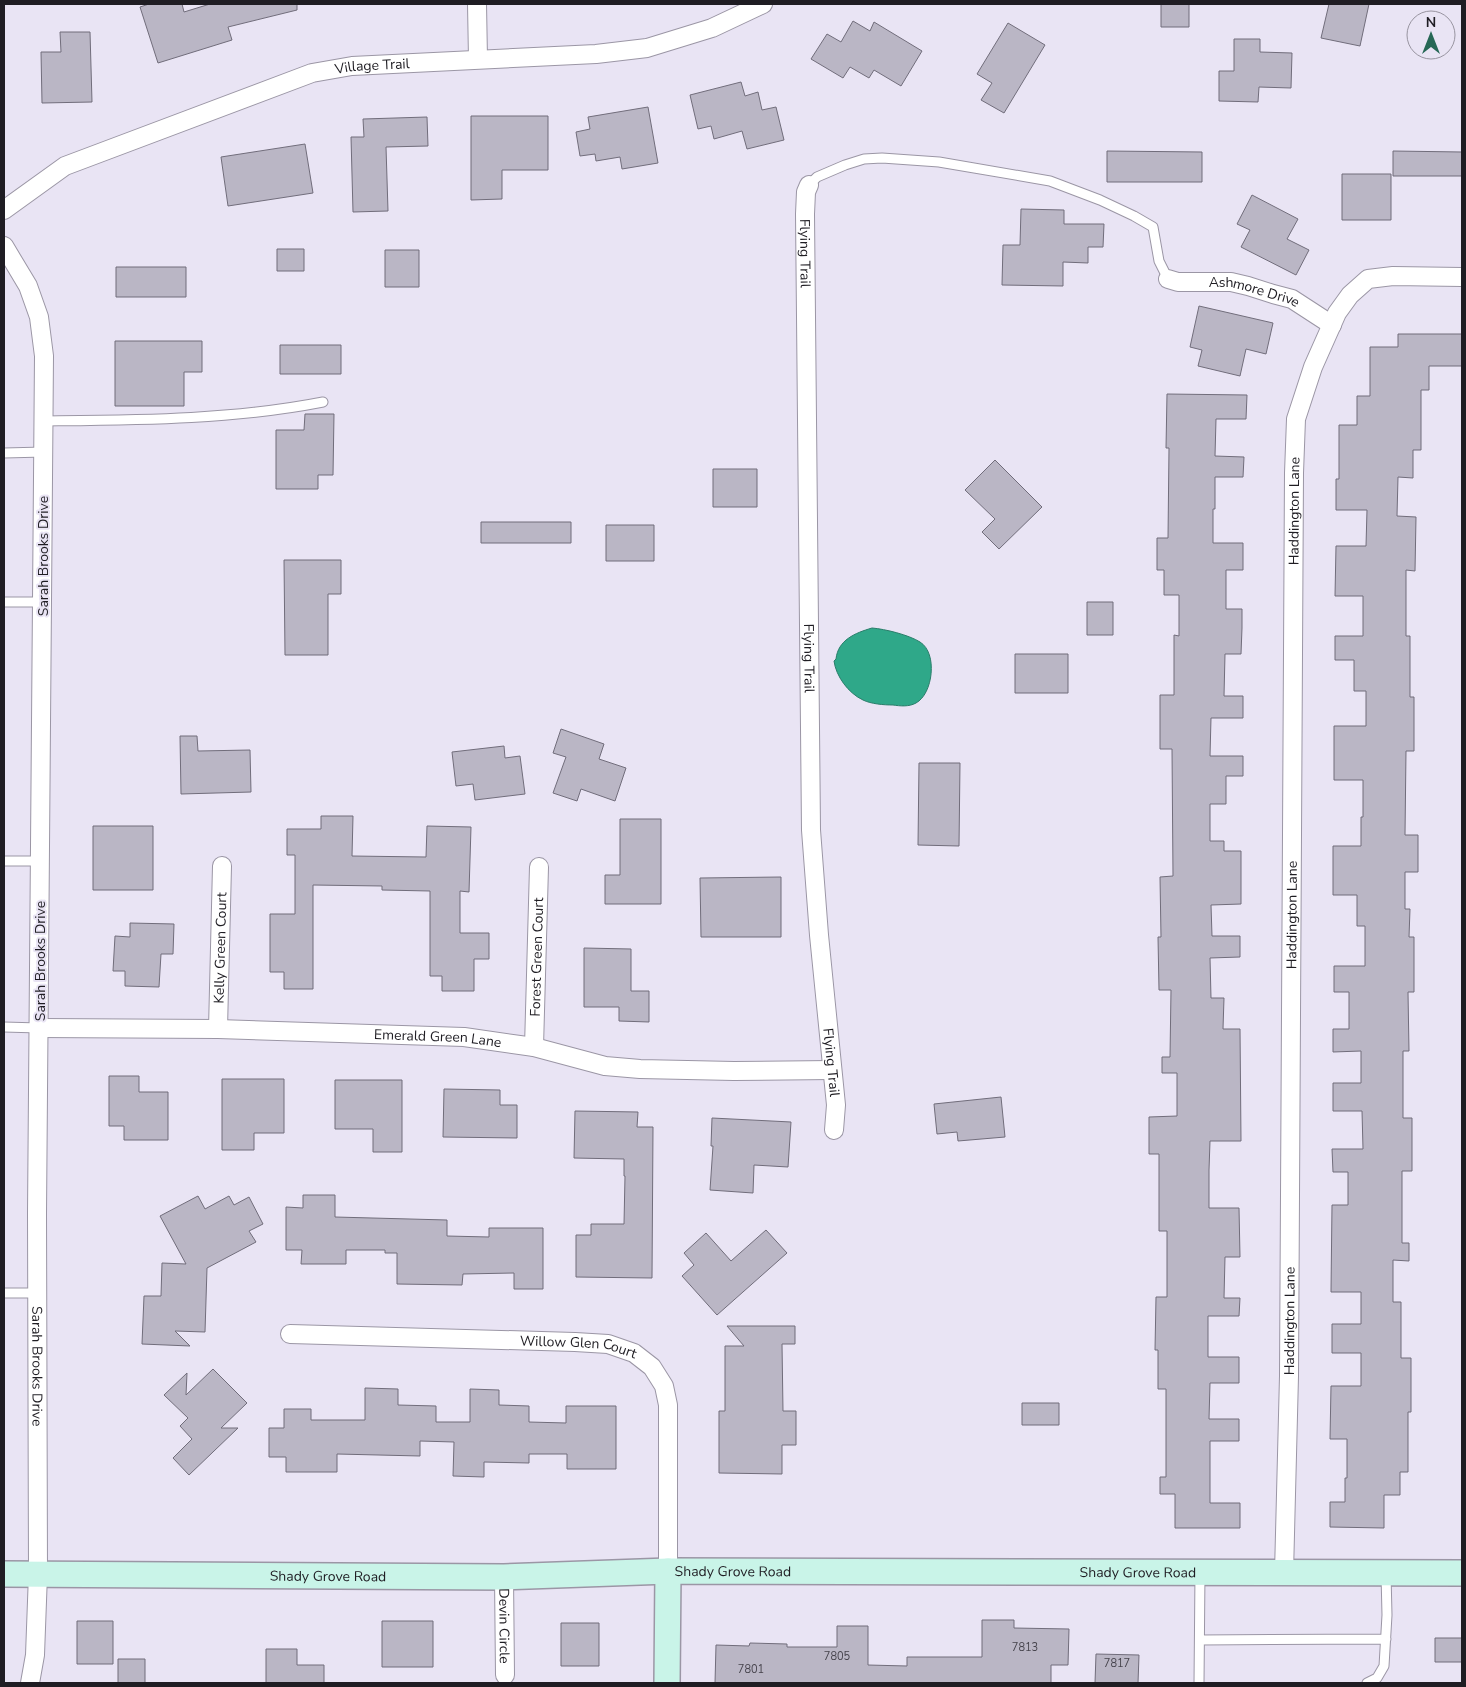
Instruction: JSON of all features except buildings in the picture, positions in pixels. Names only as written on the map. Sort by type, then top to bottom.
[{"type":"street","points":[[477,4],[478,59]]},
{"type":"street","name":"Village Trail","points":[[4,210],[65,166],[312,73],[352,66],[596,54],[647,48],[712,28],[763,4]]},
{"type":"street","name":"Flying Trail","points":[[810,185],[806,192],[805,214],[811,830],[819,935],[836,1106],[834,1130]]},
{"type":"street","name":"Sarah Brooks Drive","points":[[4,246],[28,286],[39,317],[44,356],[37,1214],[38,1574],[35,1655],[30,1683]]},
{"type":"street","name":"Haddington Lane","points":[[1284,1573],[1289,1366],[1294,473],[1296,419],[1313,367],[1337,313],[1350,295],[1368,279],[1393,276],[1462,277]]},
{"type":"street","name":"Ashmore Drive","points":[[1168,279],[1178,282],[1231,282],[1292,298],[1332,325]]},
{"type":"street","name":"Kelly Green Court","points":[[218,1029],[222,866]]},
{"type":"street","name":"Forest Green Court","points":[[534,1047],[539,868]]},
{"type":"street","name":"Emerald Green Lane","points":[[39,1028],[218,1029],[464,1037],[534,1047],[605,1066],[640,1069],[734,1071],[832,1070]]},
{"type":"street","name":"Willow Glen Court","points":[[290,1334],[575,1342],[608,1344],[634,1353],[652,1367],[664,1386],[668,1405],[668,1571]]},
{"type":"street","points":[[667,1683],[668,1571]]},
{"type":"street","name":"Shady Grove Road","points":[[4,1574],[504,1577],[668,1571],[1462,1573]]},
{"type":"street","name":"Devin Circle","points":[[504,1577],[505,1675]]},
{"type":"lane","points":[[810,185],[817,177],[845,165],[864,159],[882,158],[939,162],[1050,181],[1100,200],[1153,227],[1159,262],[1168,279]]},
{"type":"lane","points":[[44,421],[155,420],[281,410],[323,402]]},
{"type":"lane","points":[[4,452],[44,452]]},
{"type":"lane","points":[[4,602],[43,602]]},
{"type":"lane","points":[[4,861],[41,861]]},
{"type":"lane","points":[[4,1027],[39,1028]]},
{"type":"lane","points":[[4,1293],[37,1293]]},
{"type":"lane","points":[[1199,1683],[1200,1573]]},
{"type":"lane","points":[[1367,1683],[1376,1678],[1384,1666],[1386,1573]]},
{"type":"lane","points":[[1200,1640],[1386,1639]]},
{"type":"shaded area","points":[[872,628],[910,637],[926,647],[931,664],[931,673],[926,691],[916,703],[902,706],[866,701],[852,693],[840,678],[834,661],[840,647],[848,638]]}]
